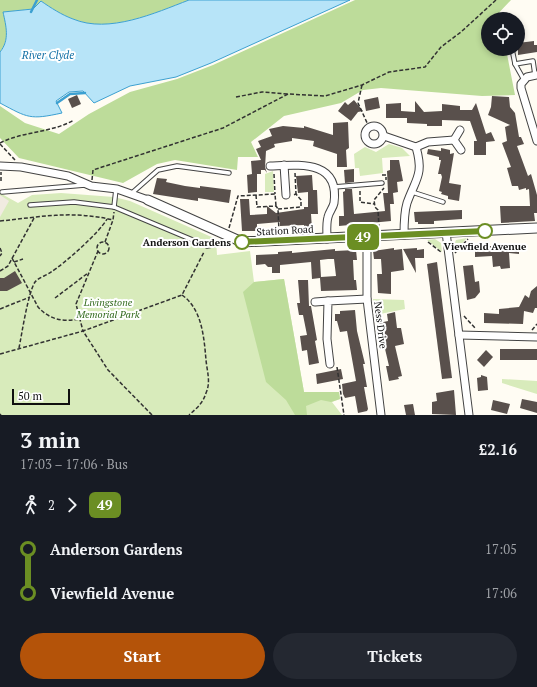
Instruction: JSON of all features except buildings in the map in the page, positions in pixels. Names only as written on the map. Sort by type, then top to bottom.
[{"type":"street","points":[[536,75],[527,76],[521,88],[537,141]]},
{"type":"street","points":[[384,136],[379,143],[370,143],[365,136],[369,127],[374,126],[380,128],[384,136],[416,147],[428,142],[454,140]]},
{"type":"street","points":[[454,140],[460,130]]},
{"type":"street","points":[[454,140],[461,150]]},
{"type":"street","points":[[404,235],[405,212],[420,173],[416,147]]},
{"type":"street","points":[[272,166],[306,164],[320,169],[330,180],[333,188],[334,202],[328,216],[327,239]]},
{"type":"street","points":[[284,165],[286,195]]},
{"type":"street","name":"Station Road","points":[[0,166],[21,167],[68,176],[90,185],[132,193],[230,234],[242,242],[537,228]]},
{"type":"street","points":[[446,232],[469,415]]},
{"type":"street","name":"Ness Drive","points":[[367,237],[368,299],[381,415]]},
{"type":"street","points":[[315,302],[368,299]]},
{"type":"street","points":[[328,301],[327,339],[330,364]]},
{"type":"street","points":[[459,335],[537,337]]},
{"type":"lane","points":[[513,56],[515,64],[524,80]]},
{"type":"lane","points":[[515,64],[532,61],[536,75]]},
{"type":"lane","points":[[132,193],[158,170],[177,166],[229,173]]},
{"type":"lane","points":[[333,188],[382,183]]},
{"type":"lane","points":[[2,192],[90,185]]},
{"type":"lane","points":[[114,207],[116,189]]},
{"type":"lane","points":[[412,192],[443,202]]},
{"type":"lane","points":[[30,205],[74,202],[114,207],[207,246],[218,244],[230,234]]},
{"type":"path","points":[[236,97],[262,92],[325,96],[362,85],[389,72],[425,67],[441,47],[461,32],[496,0]]},
{"type":"path","points":[[362,85],[358,103],[369,127]]},
{"type":"path","points":[[90,185],[93,170],[223,128],[288,94]]},
{"type":"path","points":[[7,152],[0,144],[11,138],[60,127],[74,120]]},
{"type":"path","points":[[278,209],[301,207],[301,200],[296,194],[295,165]]},
{"type":"path","points":[[272,166],[276,206],[278,209],[280,241]]},
{"type":"path","points":[[379,236],[378,210],[374,200],[387,184],[386,175],[382,175]]},
{"type":"path","points":[[360,185],[360,202],[375,204]]},
{"type":"path","points":[[230,234],[238,196],[296,194]]},
{"type":"path","points":[[256,195],[257,207],[276,206]]},
{"type":"path","points":[[114,207],[113,220],[104,242],[99,244],[98,251],[76,304],[83,330],[108,370],[152,415]]},
{"type":"path","points":[[0,221],[58,214],[76,214],[113,220]]},
{"type":"path","points":[[0,270],[8,266],[34,217]]},
{"type":"path","points":[[19,348],[31,293],[36,281],[50,273],[68,258],[107,219]]},
{"type":"path","points":[[428,242],[449,259],[475,231]]},
{"type":"path","points":[[98,251],[103,254],[108,251],[109,246],[104,242]]},
{"type":"path","points":[[0,354],[83,330],[182,295],[207,246]]},
{"type":"path","points":[[0,248],[2,253],[0,256]]},
{"type":"path","points":[[12,258],[38,307],[44,314],[52,318],[70,321],[80,319]]},
{"type":"path","points":[[14,262],[23,259]]},
{"type":"path","points":[[55,298],[89,272]]},
{"type":"path","points":[[182,295],[190,301],[200,323],[209,377],[207,392],[201,405],[189,415]]},
{"type":"path","points":[[0,309],[31,296]]},
{"type":"path","points":[[455,307],[482,335]]},
{"type":"path","points":[[330,364],[336,363],[344,415]]},
{"type":"green space","points":[[0,0],[189,0],[147,16],[117,23],[102,24],[87,23],[73,19],[41,1],[33,9],[4,12],[6,38],[0,52]]},
{"type":"green space","points":[[355,0],[511,0],[500,12],[481,12],[481,56],[507,56],[515,95],[482,96],[381,88],[363,90],[341,103],[284,116],[251,142],[258,157],[238,157],[237,170],[175,160],[157,164],[123,183],[19,158],[0,138],[0,106],[25,123],[59,134],[89,114],[130,92],[177,79],[213,65]]},
{"type":"green space","points":[[389,144],[402,148],[410,156],[382,158],[383,173],[360,176],[359,168],[355,168],[354,154],[365,147],[376,152]]},
{"type":"green space","points":[[273,171],[274,192],[265,192],[265,174]]},
{"type":"green space","name":"Livingstone Memorial Park","points":[[0,193],[18,203],[32,195],[61,193],[114,197],[130,201],[216,239],[217,255],[250,251],[254,282],[284,279],[304,392],[339,392],[340,399],[332,402],[342,415],[0,415]]},
{"type":"green space","points":[[467,238],[454,252],[456,240]]},
{"type":"green space","points":[[435,239],[441,243],[442,252],[427,240]]},
{"type":"green space","points":[[284,279],[304,392],[339,392],[340,399],[331,402],[321,400],[306,406],[307,415],[295,415],[286,400],[266,382],[243,292],[254,282]]},
{"type":"green space","points":[[373,299],[404,300],[405,309],[375,315]]},
{"type":"green space","points":[[502,379],[537,381],[537,394],[502,383]]},
{"type":"shaded area","points":[[0,195],[9,201],[0,217]]},
{"type":"water","name":"River Clyde","points":[[189,0],[350,0],[211,63],[176,77],[130,86],[94,103],[83,91],[69,92],[56,101],[62,113],[36,117],[23,115],[0,103],[0,52],[6,38],[3,12],[33,9],[41,1],[73,19],[87,23],[102,24],[117,23],[147,16]]},
{"type":"waterway","points":[[31,12],[37,0]]},
{"type":"waterway","points":[[57,103],[70,94],[85,93]]},
{"type":"bus line","name":"49","points":[[242,242],[485,231]]},
{"type":"place","name":"Viewfield Avenue","points":[[485,231]]},
{"type":"place","name":"Anderson Gardens","points":[[242,242]]}]
